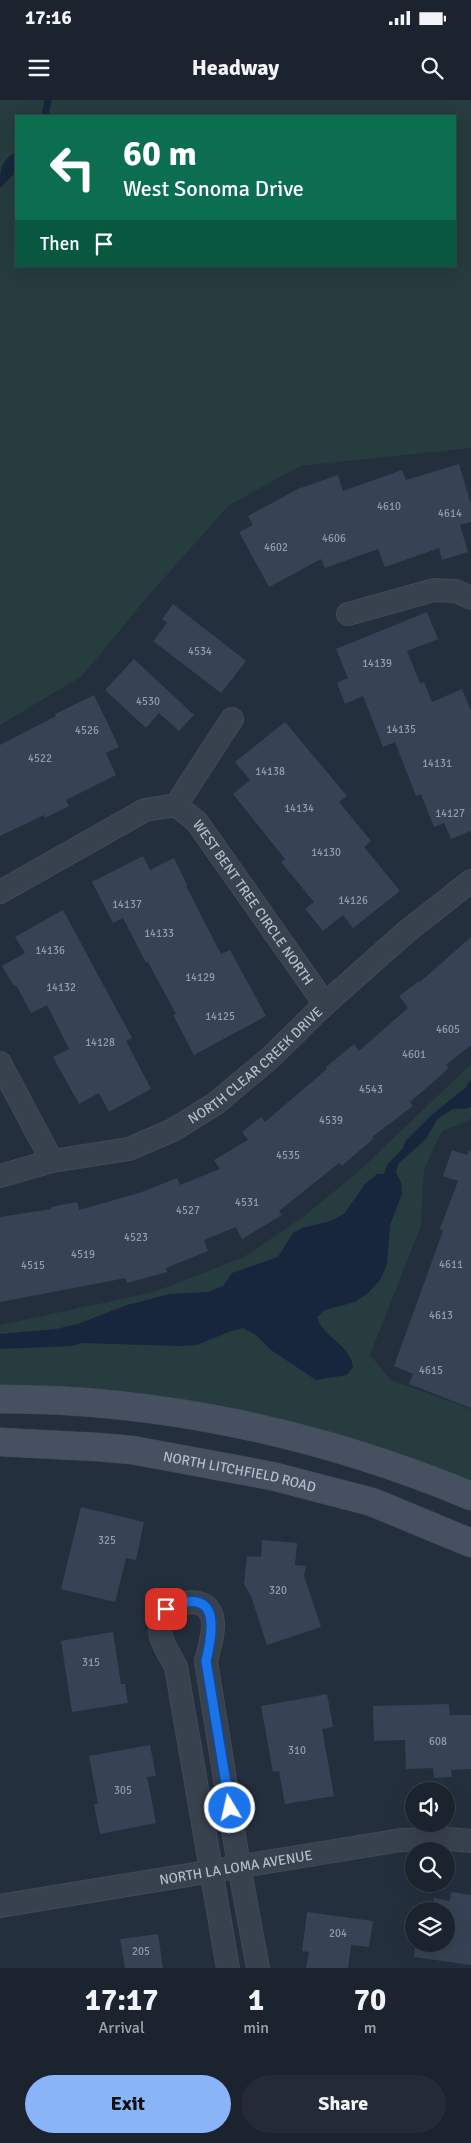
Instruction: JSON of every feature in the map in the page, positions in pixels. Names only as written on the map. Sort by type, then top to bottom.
[{"type":"main road","points":[[0,1399],[88,1402],[253,1426],[306,1439],[391,1465],[471,1496]]},
{"type":"main road","name":"NORTH LITCHFIELD ROAD","points":[[0,1442],[132,1450],[272,1476],[372,1502],[471,1544]]},
{"type":"street","points":[[348,614],[434,590],[456,592],[471,598]]},
{"type":"street","points":[[0,892],[145,810],[176,805],[232,719]]},
{"type":"street","name":"WEST BENT TREE CIRCLE NORTH","points":[[176,805],[197,822],[325,1004]]},
{"type":"street","name":"NORTH CLEAR CREEK DRIVE","points":[[0,1176],[52,1161],[129,1149],[173,1130],[215,1104],[270,1058],[325,1004],[405,934],[471,881]]},
{"type":"street","points":[[0,1063],[52,1161]]},
{"type":"street","points":[[228,1968],[176,1667],[159,1634],[161,1620],[166,1609],[187,1601],[199,1603],[206,1608],[213,1620],[212,1637],[206,1661],[239,1866],[258,1968]]},
{"type":"street","points":[[184,1716],[214,1710]]},
{"type":"street","name":"NORTH LA LOMA AVENUE","points":[[0,1906],[401,1840],[450,1839],[471,1841]]},
{"type":"green space","points":[[0,100],[471,100],[471,448],[300,466],[228,506],[149,595],[82,676],[0,725]]},
{"type":"green space","points":[[471,1064],[471,1119],[442,1131],[424,1169],[421,1226],[370,1355],[391,1380],[471,1409],[471,1482],[0,1387],[0,1325],[154,1292],[244,1257],[303,1217],[358,1172]]},
{"type":"water","points":[[15,153],[15,173],[0,188],[2,167]]},
{"type":"water","points":[[471,1079],[471,1107],[453,1109],[437,1119],[426,1139],[398,1164],[396,1172],[401,1182],[402,1194],[390,1225],[387,1265],[380,1280],[368,1293],[355,1302],[325,1310],[317,1317],[324,1330],[342,1346],[351,1359],[353,1367],[347,1375],[316,1380],[271,1350],[256,1335],[243,1328],[197,1345],[82,1343],[72,1346],[0,1349],[0,1334],[56,1329],[78,1324],[127,1305],[170,1294],[208,1292],[223,1286],[232,1273],[278,1257],[293,1233],[302,1228],[331,1221],[344,1214],[365,1184],[377,1174],[384,1174],[387,1165],[403,1148],[406,1140],[433,1114],[466,1087]]},
{"type":"building","points":[[459,464],[471,504],[471,522],[460,525],[468,552],[442,560],[439,548],[385,567],[378,549],[325,568],[321,559],[269,587],[239,532],[253,525],[248,516],[298,489],[338,475],[343,491],[402,470],[406,480]]},
{"type":"building","points":[[173,604],[246,661],[221,693],[153,641],[167,623],[162,619]]},
{"type":"building","points":[[427,612],[438,639],[407,651],[420,683],[424,682],[432,702],[462,689],[471,711],[471,831],[451,839],[444,823],[434,827],[421,794],[416,796],[395,742],[383,747],[363,696],[345,704],[337,683],[348,678],[336,649]]},
{"type":"building","points":[[134,659],[194,715],[179,731],[159,713],[146,728],[105,690]]},
{"type":"building","points":[[94,695],[119,747],[106,753],[116,775],[66,800],[69,806],[45,818],[44,815],[0,836],[0,745],[56,716],[55,714]]},
{"type":"building","points":[[285,722],[347,796],[339,802],[371,841],[364,847],[400,891],[353,928],[343,915],[323,931],[305,909],[314,902],[281,862],[285,859],[233,794],[250,780],[235,762]]},
{"type":"building","points":[[143,856],[150,870],[174,858],[186,886],[221,954],[230,950],[266,1016],[194,1055],[173,1015],[176,1014],[148,962],[146,963],[123,918],[113,923],[92,882]]},
{"type":"building","points":[[63,910],[132,1038],[126,1041],[151,1089],[109,1112],[99,1093],[79,1104],[53,1057],[69,1049],[47,1005],[31,1013],[16,985],[14,986],[2,966],[25,953],[15,937]]},
{"type":"building","points":[[471,937],[471,1045],[446,1065],[449,1068],[410,1102],[413,1106],[372,1137],[374,1138],[342,1166],[339,1163],[279,1211],[282,1215],[242,1239],[236,1227],[204,1240],[208,1251],[166,1268],[167,1272],[127,1283],[126,1278],[0,1302],[0,1217],[51,1209],[51,1207],[77,1202],[79,1210],[139,1193],[177,1178],[180,1185],[220,1169],[214,1160],[248,1140],[242,1132],[261,1117],[265,1122],[354,1044],[359,1051],[408,1008],[399,996],[420,982]]},
{"type":"building","points":[[452,1150],[467,1155],[469,1150],[471,1151],[471,1408],[409,1384],[413,1374],[394,1366],[443,1231],[440,1229],[458,1181],[443,1176]]},
{"type":"building","points":[[81,1507],[144,1522],[136,1560],[126,1558],[115,1602],[61,1589]]},
{"type":"building","points":[[262,1540],[297,1543],[295,1565],[306,1566],[304,1576],[321,1627],[267,1645],[251,1596],[244,1584],[247,1556],[261,1557]]},
{"type":"building","points":[[113,1632],[121,1684],[125,1684],[128,1703],[72,1712],[61,1641]]},
{"type":"building","points":[[327,1694],[333,1727],[322,1729],[334,1796],[285,1804],[279,1771],[273,1772],[261,1706]]},
{"type":"building","points":[[449,1704],[450,1715],[471,1715],[471,1769],[451,1770],[452,1777],[434,1778],[433,1768],[406,1769],[405,1740],[374,1741],[373,1706]]},
{"type":"building","points":[[150,1745],[156,1776],[147,1777],[156,1823],[100,1834],[94,1804],[98,1804],[89,1756]]},
{"type":"building","points":[[451,1892],[471,1895],[471,1965],[414,1957],[414,1952],[455,1952],[455,1902],[433,1902],[434,1898],[450,1901]]},
{"type":"building","points":[[307,1912],[373,1921],[369,1947],[351,1945],[348,1968],[306,1968],[309,1952],[302,1951]]},
{"type":"building","points":[[158,1934],[163,1968],[125,1968],[120,1939]]},
{"type":"waterway","points":[[45,115],[48,100]]},
{"type":"route","points":[[166,1609],[187,1601],[199,1603],[206,1608],[213,1620],[212,1637],[206,1661],[230,1808]]}]
